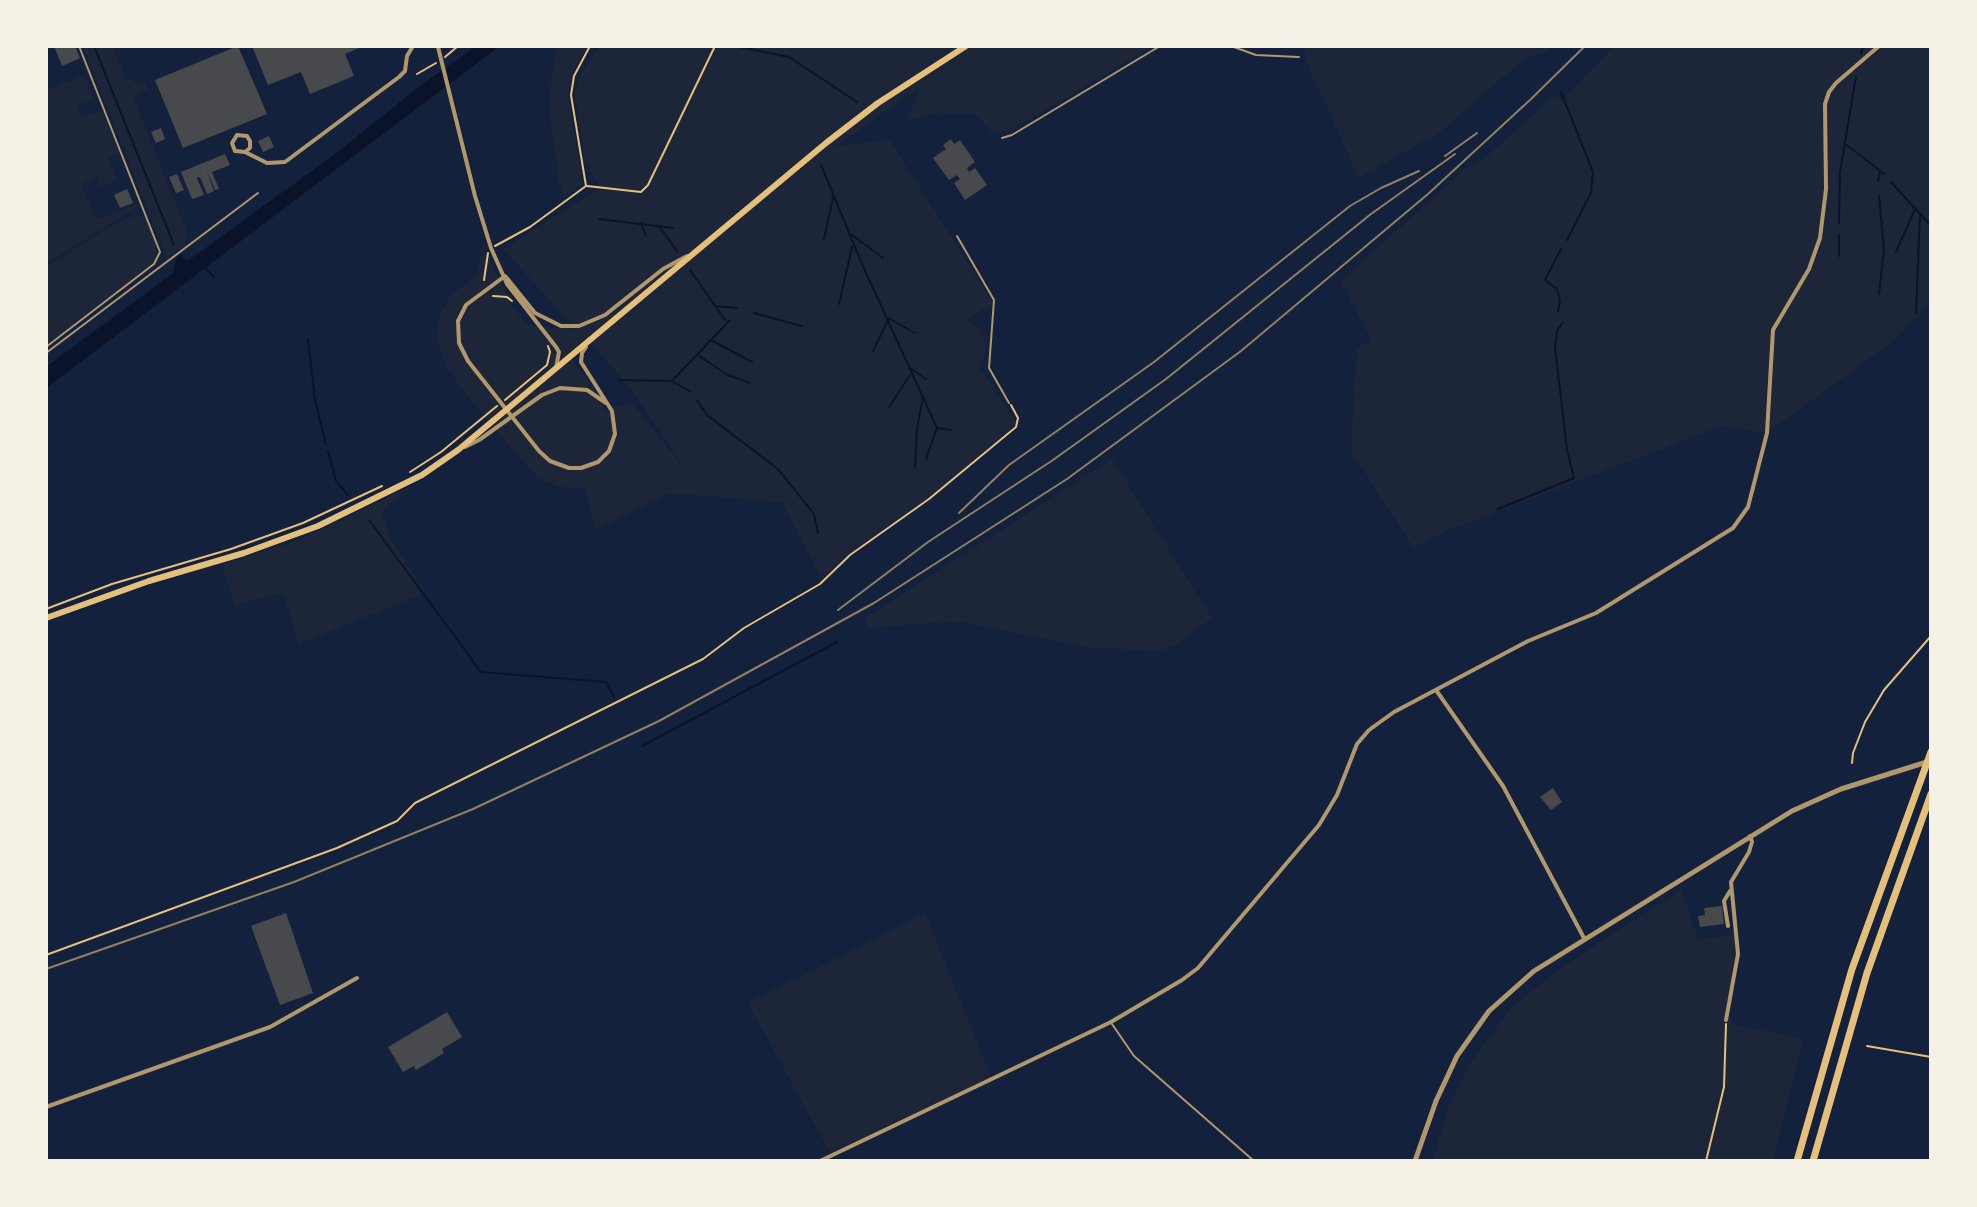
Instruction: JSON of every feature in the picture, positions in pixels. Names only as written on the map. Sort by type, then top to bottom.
[{"type":"highway","points":[[1797,1161],[1861,942],[1931,752]]},
{"type":"highway","points":[[1813,1161],[1867,973],[1931,794]]},
{"type":"main road","points":[[46,618],[136,585],[244,553],[318,526],[422,475],[458,450],[859,117],[966,46]]},
{"type":"street","points":[[245,152],[250,148],[250,141],[247,136],[237,135],[232,139],[235,151],[245,152],[267,163],[285,162],[399,77],[405,71],[407,56],[413,46]]},
{"type":"street","points":[[431,47],[439,46],[451,103],[491,248],[505,276],[535,313],[561,326],[579,326],[605,315],[663,269],[696,251]]},
{"type":"street","points":[[820,1161],[1111,1022],[1182,980],[1198,968],[1319,825],[1337,795],[1357,744],[1369,730],[1394,712],[1528,641],[1596,613],[1722,537],[1742,517],[1752,494],[1767,433],[1773,330],[1809,269],[1820,238],[1827,179],[1825,104],[1836,83],[1879,46]]},
{"type":"street","points":[[505,276],[507,284],[559,352],[556,369]]},
{"type":"street","points":[[505,276],[469,301],[458,321],[461,349],[484,382],[550,461],[569,468],[587,467],[602,459],[614,440],[615,422],[608,405],[581,362],[582,353],[590,340]]},
{"type":"street","points":[[458,450],[479,440],[542,395],[560,388],[587,390],[608,405]]},
{"type":"street","points":[[1436,690],[1503,786],[1584,938]]},
{"type":"street","points":[[1415,1161],[1443,1082],[1457,1056],[1478,1023],[1525,978],[1750,836],[1821,798],[1931,760]]},
{"type":"street","points":[[1728,926],[1724,901],[1734,874],[1749,852],[1750,836]]},
{"type":"street","points":[[1726,1020],[1738,954],[1730,890]]},
{"type":"street","points":[[46,1107],[270,1027],[357,978]]},
{"type":"lane","points":[[46,347],[155,264],[160,251],[79,46]]},
{"type":"lane","points":[[1002,138],[1012,135],[1160,46]]},
{"type":"lane","points":[[1231,46],[1256,55],[1299,57]]},
{"type":"lane","points":[[46,353],[258,193]]},
{"type":"lane","points":[[957,236],[994,300],[989,368],[1009,403]]},
{"type":"lane","points":[[1111,1022],[1134,1056],[1254,1161]]},
{"type":"path","points":[[586,186],[571,95],[574,76],[590,46]]},
{"type":"path","points":[[491,248],[530,227],[586,186],[641,192],[648,185],[715,46]]},
{"type":"path","points":[[484,280],[487,268],[485,258]]},
{"type":"path","points":[[493,296],[507,297],[512,301]]},
{"type":"path","points":[[405,475],[441,452],[547,365],[548,346]]},
{"type":"path","points":[[46,955],[322,853],[397,821],[415,803],[703,659],[744,628],[820,584],[850,555],[929,499],[1016,427],[1018,418],[1009,403]]},
{"type":"path","points":[[46,609],[112,584],[231,549],[303,523],[393,481]]},
{"type":"path","points":[[1852,763],[1865,722],[1884,690],[1931,636]]},
{"type":"path","points":[[1706,1161],[1724,1087],[1726,1020]]},
{"type":"path","points":[[1867,1046],[1931,1057]]},
{"type":"shaded area","points":[[83,46],[112,46],[126,80],[131,79],[137,85],[145,82],[148,90],[133,97],[188,234],[186,245],[167,259]]},
{"type":"shaded area","points":[[476,46],[500,46],[46,388],[46,367],[173,273],[176,258],[182,254],[185,260],[189,260]]},
{"type":"shaded area","points":[[557,46],[588,46],[576,66],[569,88],[583,184],[564,198],[550,118],[551,82]]},
{"type":"shaded area","points":[[599,46],[1153,46],[1010,131],[992,132],[975,114],[935,113],[906,122],[922,86],[834,147],[889,139],[991,300],[992,304],[966,320],[980,329],[987,347],[979,367],[1016,423],[934,494],[846,555],[822,579],[782,502],[669,493],[596,529],[584,488],[558,487],[537,477],[471,401],[447,368],[437,342],[439,316],[451,295],[474,277],[479,268],[482,244],[511,304],[528,326],[576,329],[503,249],[600,188],[585,160],[575,93],[581,75]],"holes":[[[586,339],[630,387],[688,473],[631,402],[605,411],[594,388],[567,353]]]},
{"type":"shaded area","points":[[1306,46],[1552,46],[1542,53],[1526,57],[1440,132],[1359,178],[1304,57]]},
{"type":"shaded area","points":[[1614,46],[1931,46],[1931,300],[1895,340],[1767,433],[1722,426],[1446,531],[1413,547],[1351,451],[1357,348],[1371,340],[1341,281],[1465,169],[1487,156],[1555,95],[1561,101]]},
{"type":"shaded area","points":[[82,76],[94,99],[78,106],[82,117],[103,110],[120,153],[108,158],[117,180],[101,187],[97,177],[81,184],[96,220],[140,203],[46,263],[46,91]]},
{"type":"shaded area","points":[[136,215],[146,219],[155,237],[157,255],[152,264],[46,345],[46,267],[114,224]]},
{"type":"shaded area","points":[[1112,459],[1212,618],[1175,645],[1159,651],[1085,647],[958,621],[868,628],[864,619]]},
{"type":"shaded area","points":[[412,486],[382,511],[389,538],[426,592],[299,644],[283,593],[235,605],[222,565],[302,539]]},
{"type":"shaded area","points":[[1681,890],[1698,940],[1736,934],[1736,967],[1725,1014],[1736,1025],[1803,1039],[1773,1161],[1433,1161],[1448,1109],[1472,1061],[1510,1009],[1559,969]]},
{"type":"shaded area","points":[[925,913],[991,1077],[830,1153],[748,1003]]},
{"type":"building","points":[[54,46],[75,46],[80,58],[62,66]]},
{"type":"building","points":[[238,46],[267,114],[183,148],[155,80]]},
{"type":"building","points":[[252,46],[364,46],[345,54],[354,76],[310,94],[301,72],[268,85]]},
{"type":"building","points":[[161,128],[165,139],[156,143],[151,132]]},
{"type":"building","points":[[269,136],[274,147],[263,152],[258,141]]},
{"type":"building","points":[[951,139],[954,144],[960,140],[975,162],[967,168],[969,172],[975,168],[987,185],[965,200],[954,183],[960,179],[957,175],[949,180],[933,158],[946,149],[943,145]]},
{"type":"building","points":[[225,154],[230,165],[212,172],[219,189],[215,190],[206,169],[214,191],[207,194],[200,177],[197,178],[204,195],[192,199],[181,172]]},
{"type":"building","points":[[177,174],[184,190],[176,193],[169,177]]},
{"type":"building","points":[[127,189],[133,203],[120,208],[114,195]]},
{"type":"building","points":[[1553,788],[1562,802],[1551,810],[1540,797]]},
{"type":"building","points":[[1722,906],[1724,924],[1700,927],[1698,916],[1705,915],[1704,908]]},
{"type":"building","points":[[286,913],[313,993],[280,1005],[251,926]]},
{"type":"building","points":[[447,1012],[462,1037],[442,1049],[444,1053],[416,1070],[414,1066],[403,1072],[388,1047]]},
{"type":"waterway","points":[[94,46],[174,245]]},
{"type":"waterway","points":[[735,46],[789,57],[857,102]]},
{"type":"waterway","points":[[1861,54],[1863,46]]},
{"type":"waterway","points":[[1839,223],[1840,173],[1856,76]]},
{"type":"waterway","points":[[1561,92],[1593,172],[1591,193],[1567,240]]},
{"type":"waterway","points":[[1847,145],[1884,174]]},
{"type":"waterway","points":[[821,165],[862,264],[937,428],[926,459]]},
{"type":"waterway","points":[[1878,181],[1880,171]]},
{"type":"waterway","points":[[1891,182],[1931,226]]},
{"type":"waterway","points":[[1879,196],[1884,250],[1879,294]]},
{"type":"waterway","points":[[824,239],[833,198]]},
{"type":"waterway","points":[[1896,252],[1915,209]]},
{"type":"waterway","points":[[1916,313],[1920,214]]},
{"type":"waterway","points":[[599,219],[673,228]]},
{"type":"waterway","points":[[641,223],[646,236]]},
{"type":"waterway","points":[[659,226],[677,251]]},
{"type":"waterway","points":[[1839,234],[1839,256]]},
{"type":"waterway","points":[[852,235],[883,258]]},
{"type":"waterway","points":[[839,304],[852,247]]},
{"type":"waterway","points":[[1558,312],[1560,301],[1557,289],[1545,280],[1561,249]]},
{"type":"waterway","points":[[203,266],[214,277]]},
{"type":"waterway","points":[[690,270],[725,320]]},
{"type":"waterway","points":[[715,306],[737,308]]},
{"type":"waterway","points":[[754,313],[802,326]]},
{"type":"waterway","points":[[888,318],[915,333]]},
{"type":"waterway","points":[[672,381],[730,320]]},
{"type":"waterway","points":[[873,351],[888,320]]},
{"type":"waterway","points":[[1498,509],[1574,478],[1567,450],[1555,347],[1557,331],[1563,322]]},
{"type":"waterway","points":[[308,339],[315,400],[326,445]]},
{"type":"waterway","points":[[711,340],[752,362]]},
{"type":"waterway","points":[[699,356],[728,375],[750,383]]},
{"type":"waterway","points":[[910,368],[926,379]]},
{"type":"waterway","points":[[889,407],[910,375]]},
{"type":"waterway","points":[[620,380],[672,381],[691,392]]},
{"type":"waterway","points":[[915,468],[917,428],[923,398]]},
{"type":"waterway","points":[[697,400],[707,415],[778,469],[814,514],[818,533]]},
{"type":"waterway","points":[[938,428],[951,430]]},
{"type":"waterway","points":[[328,451],[336,481],[348,495]]},
{"type":"waterway","points":[[369,520],[481,672],[606,682],[614,697]]},
{"type":"waterway","points":[[642,746],[837,642]]},
{"type":"railway","points":[[46,969],[294,882],[473,809],[659,721],[874,603],[1067,479],[1241,351],[1428,194],[1585,46]]},
{"type":"railway","points":[[1445,156],[1477,133]]},
{"type":"railway","points":[[838,610],[928,542],[1053,460],[1166,379],[1371,214],[1455,154]]},
{"type":"railway","points":[[959,513],[1009,465],[1154,362],[1350,206],[1419,171]]}]
